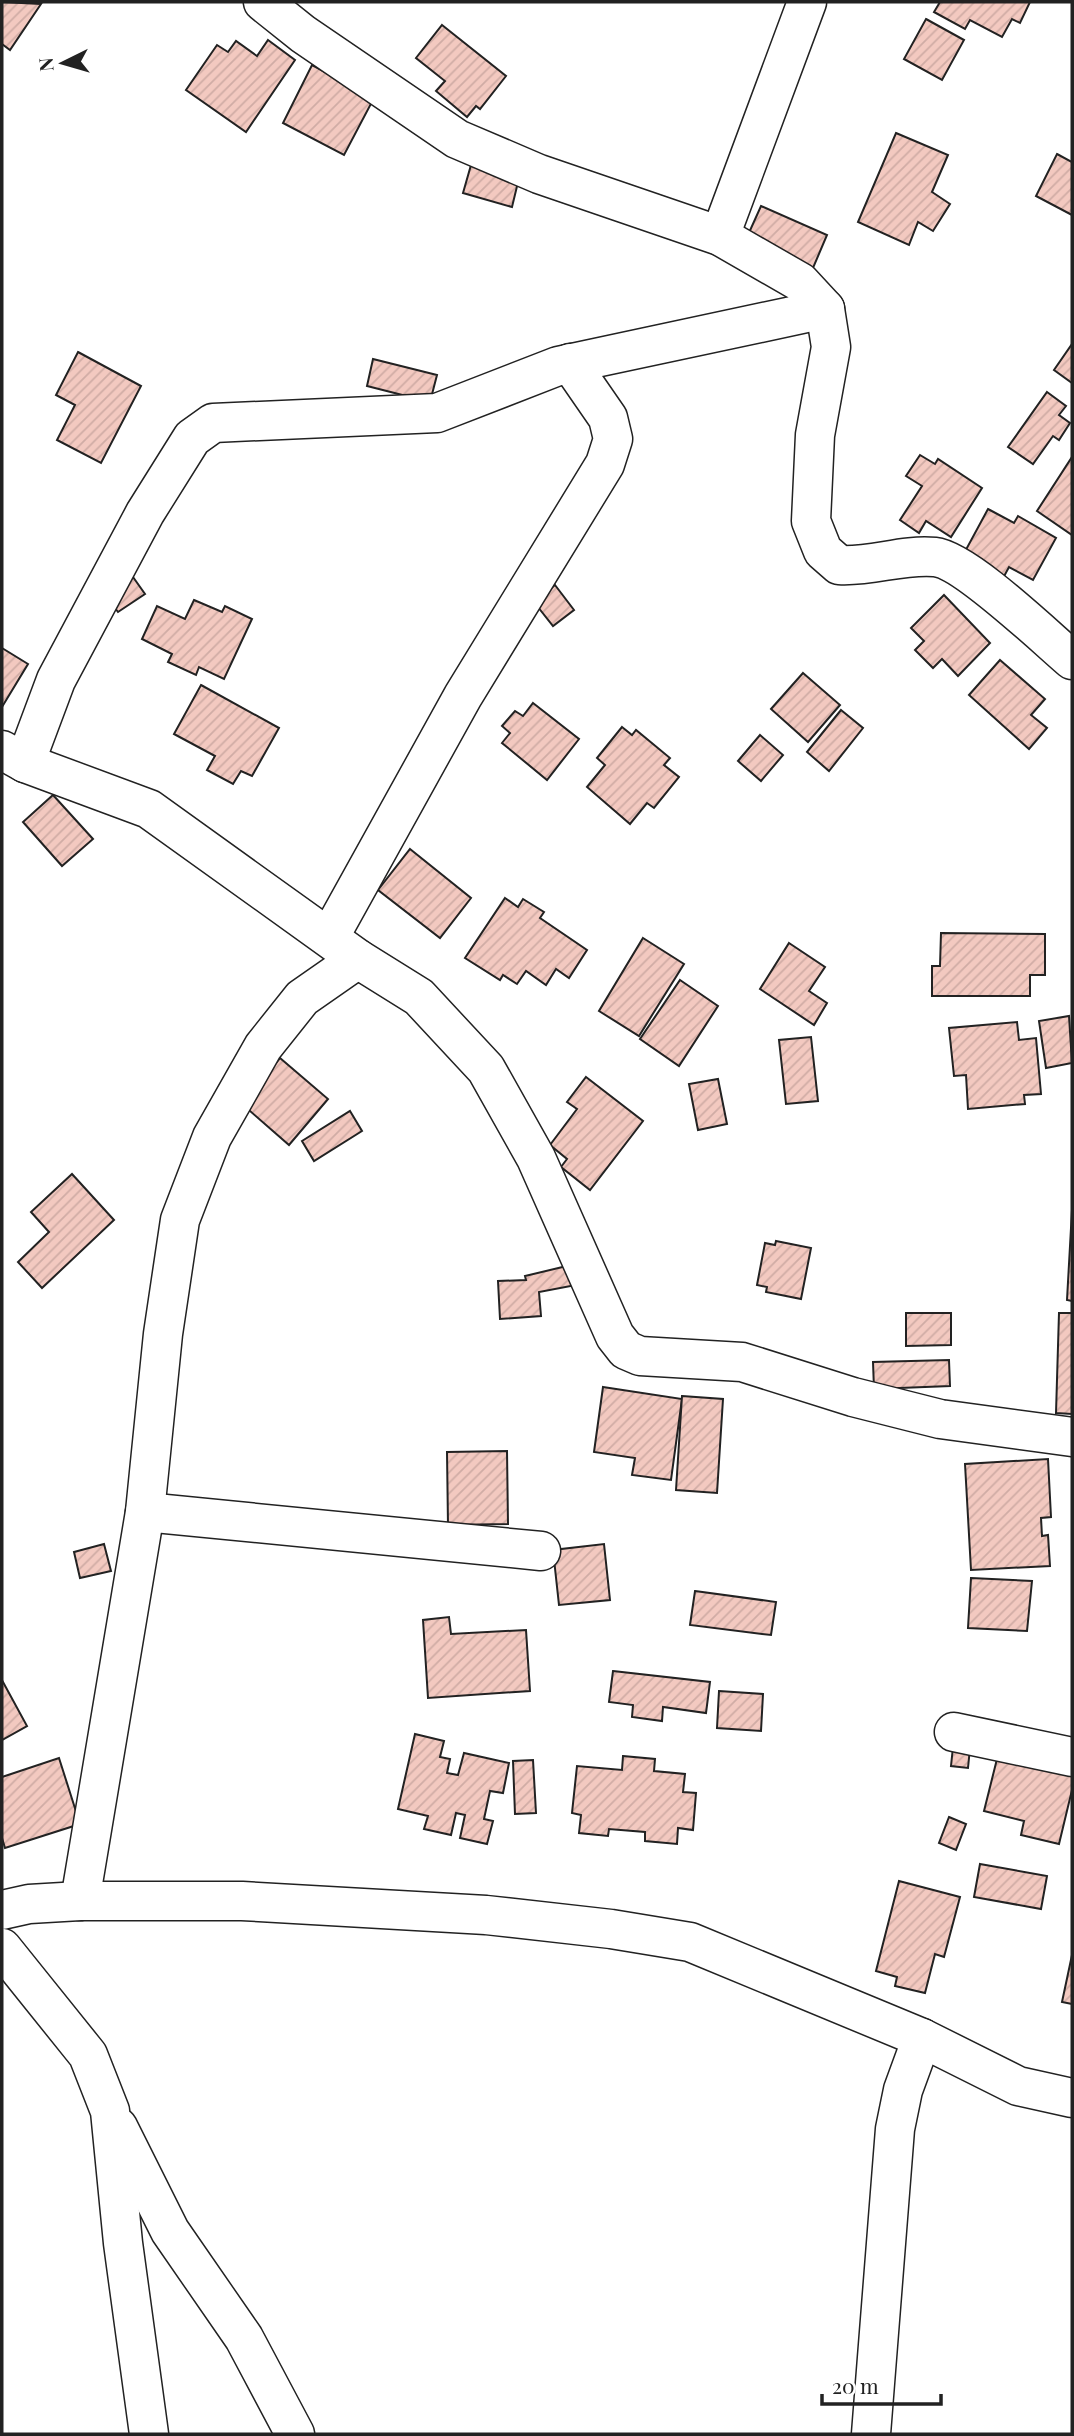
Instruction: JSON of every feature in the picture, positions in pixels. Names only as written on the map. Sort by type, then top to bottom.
[{"type":"street","points":[[263,2],[303,34],[457,139],[539,174],[720,236],[800,282],[825,309],[831,346],[815,435],[811,521],[823,551],[839,565],[864,567],[908,556],[938,557],[961,567],[1072,660]]},
{"type":"street","points":[[720,236],[807,2]]},
{"type":"street","points":[[825,309],[570,363],[437,413],[213,423],[192,438],[145,513],[14,756],[149,809],[344,948],[419,997],[485,1069],[536,1158],[615,1336],[626,1350],[640,1356],[742,1362],[940,1419],[1072,1437]]},
{"type":"street","points":[[80,1901],[145,1512],[163,1334],[180,1220],[212,1137],[263,1047],[344,948],[463,696],[605,464],[613,439],[608,418],[570,363]]},
{"type":"street","points":[[145,1512],[541,1551]]},
{"type":"street","points":[[954,1732],[1072,1756]]},
{"type":"street","points":[[2,1910],[29,1904],[80,1901],[242,1901],[486,1915],[611,1928],[690,1942],[922,2038],[1018,2086],[1072,2098]]},
{"type":"street","points":[[2,1948],[88,2054],[110,2111],[170,2231],[244,2339],[295,2434]]},
{"type":"street","points":[[871,2434],[895,2129],[903,2090],[922,2038]]},
{"type":"street","points":[[110,2111],[123,2243],[149,2434]]},
{"type":"building","points":[[2,2],[41,4],[10,50],[2,44]]},
{"type":"building","points":[[940,2],[1030,2],[1020,23],[1012,19],[1002,37],[970,20],[965,29],[934,12]]},
{"type":"building","points":[[926,19],[964,40],[942,80],[904,59]]},
{"type":"building","points":[[442,25],[506,76],[480,109],[476,106],[467,117],[436,91],[445,81],[416,58]]},
{"type":"building","points":[[268,40],[295,60],[246,132],[186,90],[217,45],[228,52],[236,41],[257,56]]},
{"type":"building","points":[[312,65],[374,98],[344,155],[283,123]]},
{"type":"building","points":[[896,133],[948,155],[932,192],[950,204],[933,231],[918,222],[909,245],[858,222]]},
{"type":"building","points":[[1057,154],[1072,162],[1072,215],[1036,196]]},
{"type":"building","points":[[471,165],[519,178],[512,207],[463,193]]},
{"type":"building","points":[[761,206],[827,235],[810,275],[743,246]]},
{"type":"building","points":[[1072,344],[1072,383],[1054,370]]},
{"type":"building","points":[[78,352],[141,386],[101,463],[57,440],[75,405],[56,395]]},
{"type":"building","points":[[373,359],[437,375],[430,402],[367,386]]},
{"type":"building","points":[[1047,392],[1066,406],[1059,415],[1070,423],[1059,440],[1053,436],[1033,464],[1008,447]]},
{"type":"building","points":[[920,455],[935,464],[938,459],[982,488],[951,537],[926,521],[919,533],[900,520],[922,486],[906,476]]},
{"type":"building","points":[[1072,457],[1072,535],[1037,511]]},
{"type":"building","points":[[988,509],[1014,523],[1018,516],[1056,538],[1033,580],[1009,567],[1002,580],[962,557]]},
{"type":"building","points":[[133,577],[145,594],[118,612],[106,596]]},
{"type":"building","points":[[555,585],[574,610],[553,626],[534,602]]},
{"type":"building","points":[[944,595],[990,643],[958,676],[942,659],[933,668],[915,650],[924,641],[911,628]]},
{"type":"building","points":[[194,600],[222,612],[225,606],[252,619],[224,679],[199,667],[196,675],[168,662],[172,654],[142,639],[157,606],[185,619]]},
{"type":"building","points":[[2,648],[28,664],[2,707]]},
{"type":"building","points":[[1000,660],[1045,699],[1031,715],[1047,728],[1029,749],[969,695]]},
{"type":"building","points":[[803,673],[840,705],[808,742],[771,709]]},
{"type":"building","points":[[201,685],[279,728],[252,776],[241,771],[233,784],[207,770],[215,756],[174,734]]},
{"type":"building","points":[[533,703],[579,739],[547,780],[502,743],[510,733],[502,726],[515,711],[523,716]]},
{"type":"building","points":[[841,710],[863,728],[829,771],[807,752]]},
{"type":"building","points":[[622,727],[632,735],[636,730],[670,758],[664,765],[679,777],[654,808],[647,803],[630,824],[587,787],[605,765],[597,758]]},
{"type":"building","points":[[760,735],[783,755],[761,781],[738,761]]},
{"type":"building","points":[[53,795],[93,839],[62,866],[23,822]]},
{"type":"building","points":[[410,849],[471,898],[440,938],[378,890]]},
{"type":"building","points":[[505,898],[518,907],[523,899],[544,912],[540,918],[587,950],[569,978],[556,969],[546,985],[526,971],[517,984],[503,975],[500,980],[465,958]]},
{"type":"building","points":[[941,933],[1045,934],[1045,975],[1030,975],[1030,996],[932,996],[932,966],[940,966]]},
{"type":"building","points":[[643,938],[684,964],[639,1036],[599,1011]]},
{"type":"building","points":[[789,943],[825,967],[809,991],[827,1003],[814,1025],[760,989]]},
{"type":"building","points":[[680,980],[718,1006],[679,1066],[640,1039]]},
{"type":"building","points":[[1069,1016],[1072,1063],[1046,1068],[1039,1021]]},
{"type":"building","points":[[1017,1022],[1019,1040],[1036,1038],[1041,1094],[1024,1095],[1025,1104],[968,1109],[966,1075],[954,1076],[949,1028]]},
{"type":"building","points":[[811,1037],[818,1101],[786,1104],[779,1040]]},
{"type":"building","points":[[280,1058],[328,1099],[289,1145],[242,1104]]},
{"type":"building","points":[[586,1077],[643,1121],[590,1190],[561,1167],[567,1159],[550,1145],[577,1109],[567,1102]]},
{"type":"building","points":[[718,1079],[727,1124],[698,1130],[689,1084]]},
{"type":"building","points":[[350,1111],[362,1131],[314,1161],[302,1141]]},
{"type":"building","points":[[72,1174],[114,1220],[42,1288],[18,1262],[49,1232],[31,1212]]},
{"type":"building","points":[[1072,1210],[1072,1301],[1067,1300]]},
{"type":"building","points":[[776,1241],[811,1248],[801,1299],[766,1292],[767,1287],[757,1285],[765,1243],[775,1245]]},
{"type":"building","points":[[571,1265],[576,1285],[539,1292],[541,1316],[500,1319],[498,1281],[526,1280],[525,1276]]},
{"type":"building","points":[[906,1313],[951,1313],[951,1345],[906,1346]]},
{"type":"building","points":[[1059,1313],[1072,1313],[1072,1414],[1056,1413]]},
{"type":"building","points":[[949,1360],[950,1386],[874,1389],[873,1362]]},
{"type":"building","points":[[603,1387],[682,1399],[671,1480],[632,1475],[635,1458],[594,1452]]},
{"type":"building","points":[[682,1396],[723,1399],[717,1493],[676,1490]]},
{"type":"building","points":[[507,1451],[508,1524],[448,1525],[447,1452]]},
{"type":"building","points":[[1048,1459],[1051,1517],[1041,1518],[1042,1536],[1048,1535],[1050,1566],[971,1570],[965,1464]]},
{"type":"building","points":[[104,1544],[111,1571],[80,1578],[74,1552]]},
{"type":"building","points":[[604,1544],[610,1600],[559,1605],[553,1550]]},
{"type":"building","points":[[971,1578],[1032,1581],[1027,1631],[968,1628]]},
{"type":"building","points":[[695,1591],[776,1602],[771,1635],[690,1625]]},
{"type":"building","points":[[449,1617],[451,1634],[526,1630],[530,1691],[428,1698],[423,1620]]},
{"type":"building","points":[[613,1671],[710,1682],[706,1713],[663,1707],[662,1721],[632,1717],[633,1705],[609,1702]]},
{"type":"building","points":[[2,1683],[27,1726],[2,1740]]},
{"type":"building","points":[[719,1691],[763,1694],[761,1731],[717,1728]]},
{"type":"building","points":[[415,1734],[444,1741],[440,1757],[450,1759],[447,1773],[458,1775],[464,1753],[509,1763],[503,1793],[490,1791],[484,1819],[493,1821],[487,1844],[460,1838],[465,1815],[456,1813],[451,1835],[424,1829],[428,1816],[398,1809]]},
{"type":"building","points":[[953,1747],[970,1748],[968,1768],[951,1766]]},
{"type":"building","points":[[998,1755],[1072,1774],[1072,1790],[1059,1844],[1021,1835],[1024,1821],[984,1811]]},
{"type":"building","points":[[623,1756],[655,1759],[654,1771],[685,1774],[683,1792],[696,1793],[693,1830],[678,1828],[677,1844],[645,1841],[645,1832],[609,1829],[608,1836],[579,1833],[581,1815],[572,1813],[577,1766],[622,1770]]},
{"type":"building","points":[[59,1758],[80,1824],[5,1848],[2,1838],[2,1777]]},
{"type":"building","points":[[533,1760],[536,1813],[515,1814],[513,1761]]},
{"type":"building","points":[[949,1817],[966,1824],[956,1850],[939,1843]]},
{"type":"building","points":[[980,1864],[1047,1876],[1041,1909],[974,1897]]},
{"type":"building","points":[[899,1881],[960,1897],[944,1957],[935,1954],[925,1993],[895,1986],[897,1977],[876,1971]]},
{"type":"building","points":[[1072,1955],[1072,2004],[1062,2002]]}]
